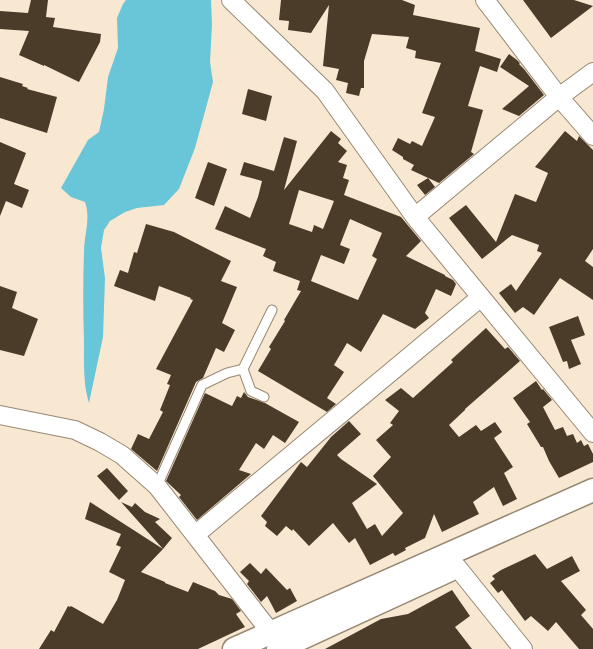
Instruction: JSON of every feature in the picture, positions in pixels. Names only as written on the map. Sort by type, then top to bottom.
[{"type":"street","points":[[230,0],[326,91],[416,217],[593,433]]},
{"type":"street","points":[[485,0],[559,97],[593,136]]},
{"type":"street","points":[[416,217],[559,97],[593,72]]},
{"type":"street","points":[[195,535],[481,297]]},
{"type":"street","points":[[0,415],[75,430],[122,454],[157,486],[279,644]]},
{"type":"street","points":[[279,644],[593,490]]},
{"type":"street","points":[[234,649],[279,644],[457,567],[593,504]]},
{"type":"street","points":[[457,567],[524,649]]},
{"type":"lane","points":[[264,397],[251,391],[243,369],[272,310]]},
{"type":"lane","points":[[157,486],[202,385],[227,373],[243,369]]},
{"type":"water","points":[[126,0],[211,0],[210,62],[213,82],[195,148],[179,189],[164,205],[137,208],[125,212],[110,221],[104,230],[101,248],[105,278],[103,337],[89,403],[84,372],[83,307],[87,208],[85,202],[71,197],[61,188],[88,140],[99,132],[108,77],[118,48],[117,18]]},
{"type":"building","points":[[31,0],[48,0],[46,17],[55,18],[53,27],[101,34],[100,42],[79,82],[19,55],[29,31],[0,29],[0,11],[28,13]]},
{"type":"building","points":[[281,0],[402,0],[415,5],[413,15],[480,28],[475,51],[501,59],[497,72],[480,66],[468,106],[483,110],[471,152],[474,154],[439,183],[411,170],[414,165],[392,150],[398,138],[410,144],[412,141],[422,146],[435,117],[422,113],[441,63],[415,58],[416,51],[406,48],[409,37],[372,34],[364,61],[364,88],[361,88],[359,96],[346,93],[348,83],[336,80],[339,69],[323,66],[329,5],[311,33],[288,30],[289,21],[279,20]]},
{"type":"building","points":[[523,0],[574,0],[593,6],[551,38]]},
{"type":"building","points":[[509,54],[520,63],[544,95],[519,116],[502,109],[529,86],[500,67]]},
{"type":"building","points":[[0,77],[23,84],[22,86],[27,89],[57,97],[47,133],[0,118]]},
{"type":"building","points":[[248,89],[272,96],[266,121],[242,114]]},
{"type":"building","points":[[331,131],[341,139],[338,143],[347,151],[338,162],[347,165],[343,178],[349,180],[344,195],[401,217],[421,241],[406,256],[445,275],[456,284],[451,296],[436,289],[425,313],[429,318],[415,329],[383,314],[361,352],[347,343],[334,365],[344,372],[327,398],[336,404],[327,412],[258,371],[271,349],[269,347],[301,291],[297,290],[300,281],[273,271],[276,262],[263,256],[266,249],[215,229],[225,206],[250,218],[262,181],[240,175],[244,162],[274,171],[284,137],[297,141],[284,190]],"holes":[[[299,190],[334,201],[323,229],[314,225],[312,232],[289,224]],[[350,219],[382,233],[372,256],[377,259],[358,300],[311,281],[321,255],[344,264],[350,249],[340,245]]]},
{"type":"building","points":[[565,131],[577,141],[579,136],[593,150],[593,249],[585,261],[593,267],[593,300],[560,278],[534,315],[523,307],[515,313],[499,293],[511,284],[516,291],[542,253],[537,251],[539,245],[512,235],[482,259],[449,218],[466,205],[496,242],[515,194],[536,202],[548,173],[535,167]]},
{"type":"building","points":[[0,142],[26,153],[14,184],[29,190],[22,208],[6,201],[0,216]]},
{"type":"building","points":[[208,162],[227,169],[214,206],[195,198]]},
{"type":"building","points":[[428,178],[435,187],[425,195],[417,185]]},
{"type":"building","points":[[146,224],[174,232],[231,261],[221,281],[237,287],[222,323],[235,330],[224,352],[216,348],[203,378],[196,382],[157,471],[131,449],[138,434],[149,439],[163,412],[160,410],[170,385],[167,384],[171,375],[156,369],[193,300],[159,286],[155,301],[114,286],[120,270],[128,273],[134,252],[137,253]]},
{"type":"building","points":[[0,286],[17,292],[12,308],[38,319],[24,356],[0,350]]},
{"type":"building","points":[[578,316],[585,335],[571,340],[581,364],[569,369],[567,361],[563,362],[549,327]]},
{"type":"building","points":[[486,328],[505,349],[508,347],[520,361],[449,425],[459,437],[476,425],[481,431],[495,422],[502,432],[494,438],[513,467],[504,473],[517,499],[503,506],[494,487],[473,502],[479,514],[442,532],[434,514],[425,538],[405,548],[406,550],[395,556],[393,553],[370,565],[355,538],[349,543],[333,523],[309,546],[293,529],[292,531],[286,526],[277,536],[265,526],[267,522],[261,516],[301,462],[307,467],[331,437],[349,421],[361,434],[337,455],[377,484],[352,503],[367,529],[375,524],[382,536],[403,513],[373,476],[391,457],[376,440],[393,425],[390,423],[399,411],[385,400],[401,388],[413,398],[453,362],[451,360]]},
{"type":"building","points":[[536,381],[552,400],[543,407],[555,430],[563,427],[567,436],[573,434],[577,443],[581,440],[584,446],[588,444],[593,454],[593,462],[559,478],[543,447],[541,447],[527,424],[530,422],[513,398]]},
{"type":"building","points":[[244,392],[248,397],[265,403],[299,422],[285,443],[273,435],[264,449],[256,443],[239,470],[251,474],[197,520],[179,497],[181,495],[166,481],[205,393],[232,406],[237,396],[241,398]]},
{"type":"building","points":[[107,468],[128,491],[119,500],[97,476]]},
{"type":"building","points":[[90,502],[163,549],[141,572],[188,592],[193,582],[215,591],[219,595],[232,599],[241,611],[236,614],[245,627],[198,649],[39,649],[51,630],[54,632],[68,606],[103,624],[117,600],[125,580],[109,572],[121,547],[116,545],[121,534],[85,519]]},
{"type":"building","points":[[121,502],[132,507],[135,503],[145,512],[160,519],[155,522],[172,538],[163,549]]},
{"type":"building","points":[[535,554],[547,569],[572,556],[580,571],[561,581],[586,610],[581,615],[593,629],[593,649],[579,649],[556,622],[548,631],[531,616],[525,621],[502,590],[498,593],[490,583],[495,579],[492,576],[501,570]]},
{"type":"building","points":[[250,563],[261,574],[266,568],[287,590],[290,588],[297,601],[276,613],[267,596],[261,602],[247,584],[249,581],[240,572]]},
{"type":"building","points":[[452,590],[470,616],[455,627],[472,649],[325,649],[381,619],[408,614]]}]
